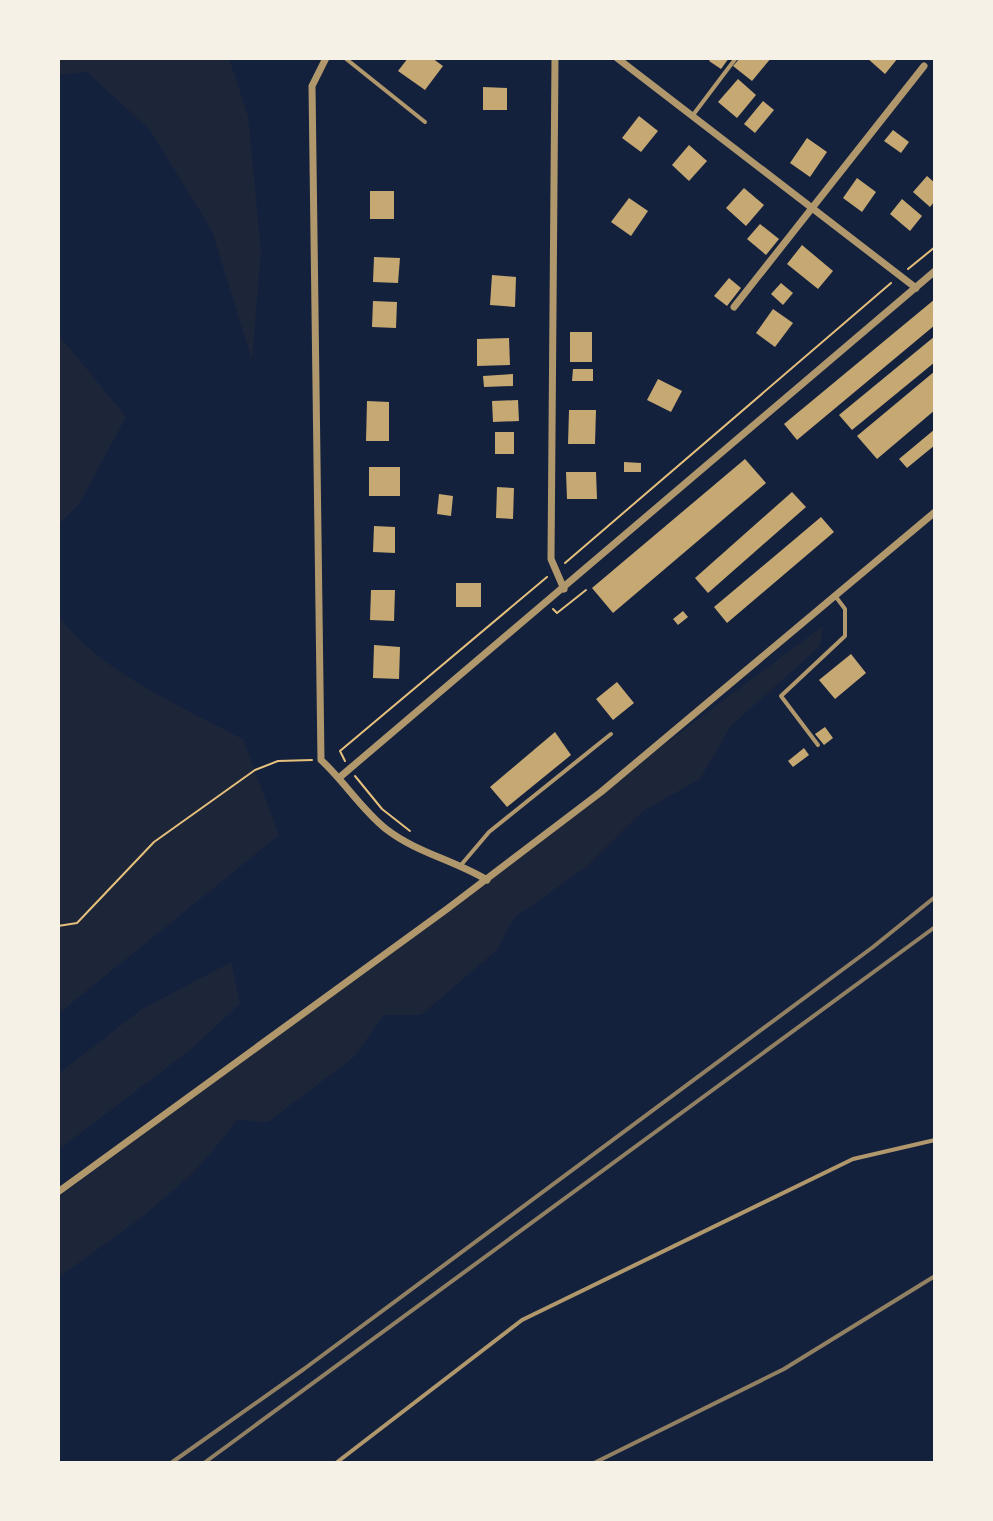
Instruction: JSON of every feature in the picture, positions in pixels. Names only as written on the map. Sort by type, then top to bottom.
[{"type":"street","points":[[326,58],[312,86],[321,760],[383,827],[411,846],[461,865],[487,880]]},
{"type":"street","points":[[555,58],[551,559],[564,589]]},
{"type":"street","points":[[617,58],[916,288]]},
{"type":"street","points":[[734,307],[924,66]]},
{"type":"street","points":[[340,777],[935,271]]},
{"type":"street","points":[[58,1192],[487,880],[601,792],[935,512]]},
{"type":"lane","points":[[345,58],[425,122]]},
{"type":"lane","points":[[693,115],[736,58]]},
{"type":"lane","points":[[818,745],[781,696],[845,636],[845,609],[836,597]]},
{"type":"lane","points":[[461,865],[489,832],[611,734]]},
{"type":"lane","points":[[336,1463],[522,1320],[853,1159],[935,1140]]},
{"type":"path","points":[[58,926],[77,923],[154,842],[255,770],[278,761],[321,760]]},
{"type":"shaded area","points":[[58,58],[229,58],[248,116],[261,250],[252,360],[212,231],[150,130],[87,72],[58,75]]},
{"type":"shaded area","points":[[58,334],[126,417],[79,504],[58,525]]},
{"type":"shaded area","points":[[58,615],[74,635],[118,670],[169,701],[243,739],[279,835],[58,1014]]},
{"type":"shaded area","points":[[823,626],[820,646],[731,726],[700,779],[643,811],[586,867],[514,918],[497,950],[421,1015],[384,1015],[354,1057],[268,1122],[236,1120],[199,1166],[177,1187],[58,1278],[58,1198]]},
{"type":"shaded area","points":[[231,962],[240,1004],[190,1050],[58,1150],[58,1074],[142,1009]]},
{"type":"building","points":[[408,58],[432,58],[443,66],[425,90],[398,71]]},
{"type":"building","points":[[712,58],[729,58],[721,69],[709,61]]},
{"type":"building","points":[[740,58],[771,58],[752,81],[733,66]]},
{"type":"building","points":[[867,58],[898,58],[885,74]]},
{"type":"building","points":[[738,79],[756,95],[737,118],[718,102]]},
{"type":"building","points":[[483,87],[507,88],[507,110],[483,110]]},
{"type":"building","points":[[763,101],[774,110],[755,133],[744,124]]},
{"type":"building","points":[[639,116],[658,131],[641,152],[622,138]]},
{"type":"building","points":[[893,130],[909,142],[901,153],[884,141]]},
{"type":"building","points":[[807,138],[827,152],[810,177],[790,163]]},
{"type":"building","points":[[689,145],[707,161],[689,181],[672,165]]},
{"type":"building","points":[[927,176],[935,183],[935,201],[930,207],[913,192]]},
{"type":"building","points":[[857,178],[876,192],[862,212],[843,198]]},
{"type":"building","points":[[744,188],[764,205],[746,226],[726,208]]},
{"type":"building","points":[[370,191],[394,191],[394,219],[370,219]]},
{"type":"building","points":[[629,198],[648,211],[631,236],[611,222]]},
{"type":"building","points":[[902,199],[922,216],[910,231],[890,214]]},
{"type":"building","points":[[760,224],[779,239],[766,255],[747,239]]},
{"type":"building","points":[[802,245],[833,271],[818,289],[787,264]]},
{"type":"building","points":[[374,257],[400,258],[398,283],[373,282]]},
{"type":"building","points":[[492,275],[516,277],[515,307],[490,305]]},
{"type":"building","points":[[729,278],[741,288],[727,306],[714,296]]},
{"type":"building","points":[[781,283],[793,293],[783,305],[771,294]]},
{"type":"building","points":[[935,299],[935,325],[797,440],[784,424]]},
{"type":"building","points":[[373,301],[397,302],[396,328],[372,327]]},
{"type":"building","points":[[773,309],[793,323],[775,347],[756,333]]},
{"type":"building","points":[[570,332],[592,332],[592,362],[570,362]]},
{"type":"building","points":[[935,336],[935,362],[852,430],[839,415]]},
{"type":"building","points":[[509,338],[510,365],[477,366],[477,339]]},
{"type":"building","points":[[573,369],[593,369],[593,381],[572,381]]},
{"type":"building","points":[[935,371],[935,410],[877,459],[857,436]]},
{"type":"building","points":[[513,374],[513,386],[484,387],[483,376]]},
{"type":"building","points":[[658,379],[682,391],[671,412],[647,400]]},
{"type":"building","points":[[518,400],[519,421],[493,422],[492,401]]},
{"type":"building","points":[[367,401],[389,402],[389,441],[366,441]]},
{"type":"building","points":[[569,410],[596,410],[595,444],[568,444]]},
{"type":"building","points":[[935,429],[935,445],[907,468],[899,459]]},
{"type":"building","points":[[495,432],[514,432],[514,454],[495,454]]},
{"type":"building","points":[[745,459],[766,483],[613,613],[592,588]]},
{"type":"building","points":[[624,462],[641,463],[641,472],[624,472]]},
{"type":"building","points":[[369,467],[400,467],[400,496],[369,496]]},
{"type":"building","points":[[566,472],[596,472],[597,499],[567,499]]},
{"type":"building","points":[[497,487],[514,488],[513,519],[496,518]]},
{"type":"building","points":[[792,492],[806,507],[708,593],[695,578]]},
{"type":"building","points":[[439,494],[453,496],[451,516],[437,514]]},
{"type":"building","points":[[821,517],[834,532],[727,623],[714,607]]},
{"type":"building","points":[[374,526],[395,527],[395,553],[373,552]]},
{"type":"building","points":[[456,583],[481,583],[481,607],[456,607]]},
{"type":"building","points":[[371,590],[395,590],[394,621],[370,620]]},
{"type":"building","points":[[683,611],[688,617],[678,625],[673,619]]},
{"type":"building","points":[[374,645],[400,647],[399,679],[373,678]]},
{"type":"building","points":[[851,654],[866,673],[835,699],[819,680]]},
{"type":"building","points":[[617,682],[634,703],[613,720],[596,699]]},
{"type":"building","points":[[825,727],[833,738],[824,745],[815,734]]},
{"type":"building","points":[[555,732],[571,755],[507,807],[490,787]]},
{"type":"building","points":[[804,748],[809,755],[793,767],[788,761]]},
{"type":"railway","points":[[171,1463],[304,1369],[873,947],[935,897]]},
{"type":"railway","points":[[204,1463],[935,927]]},
{"type":"railway","points":[[594,1463],[784,1369],[935,1276]]}]
